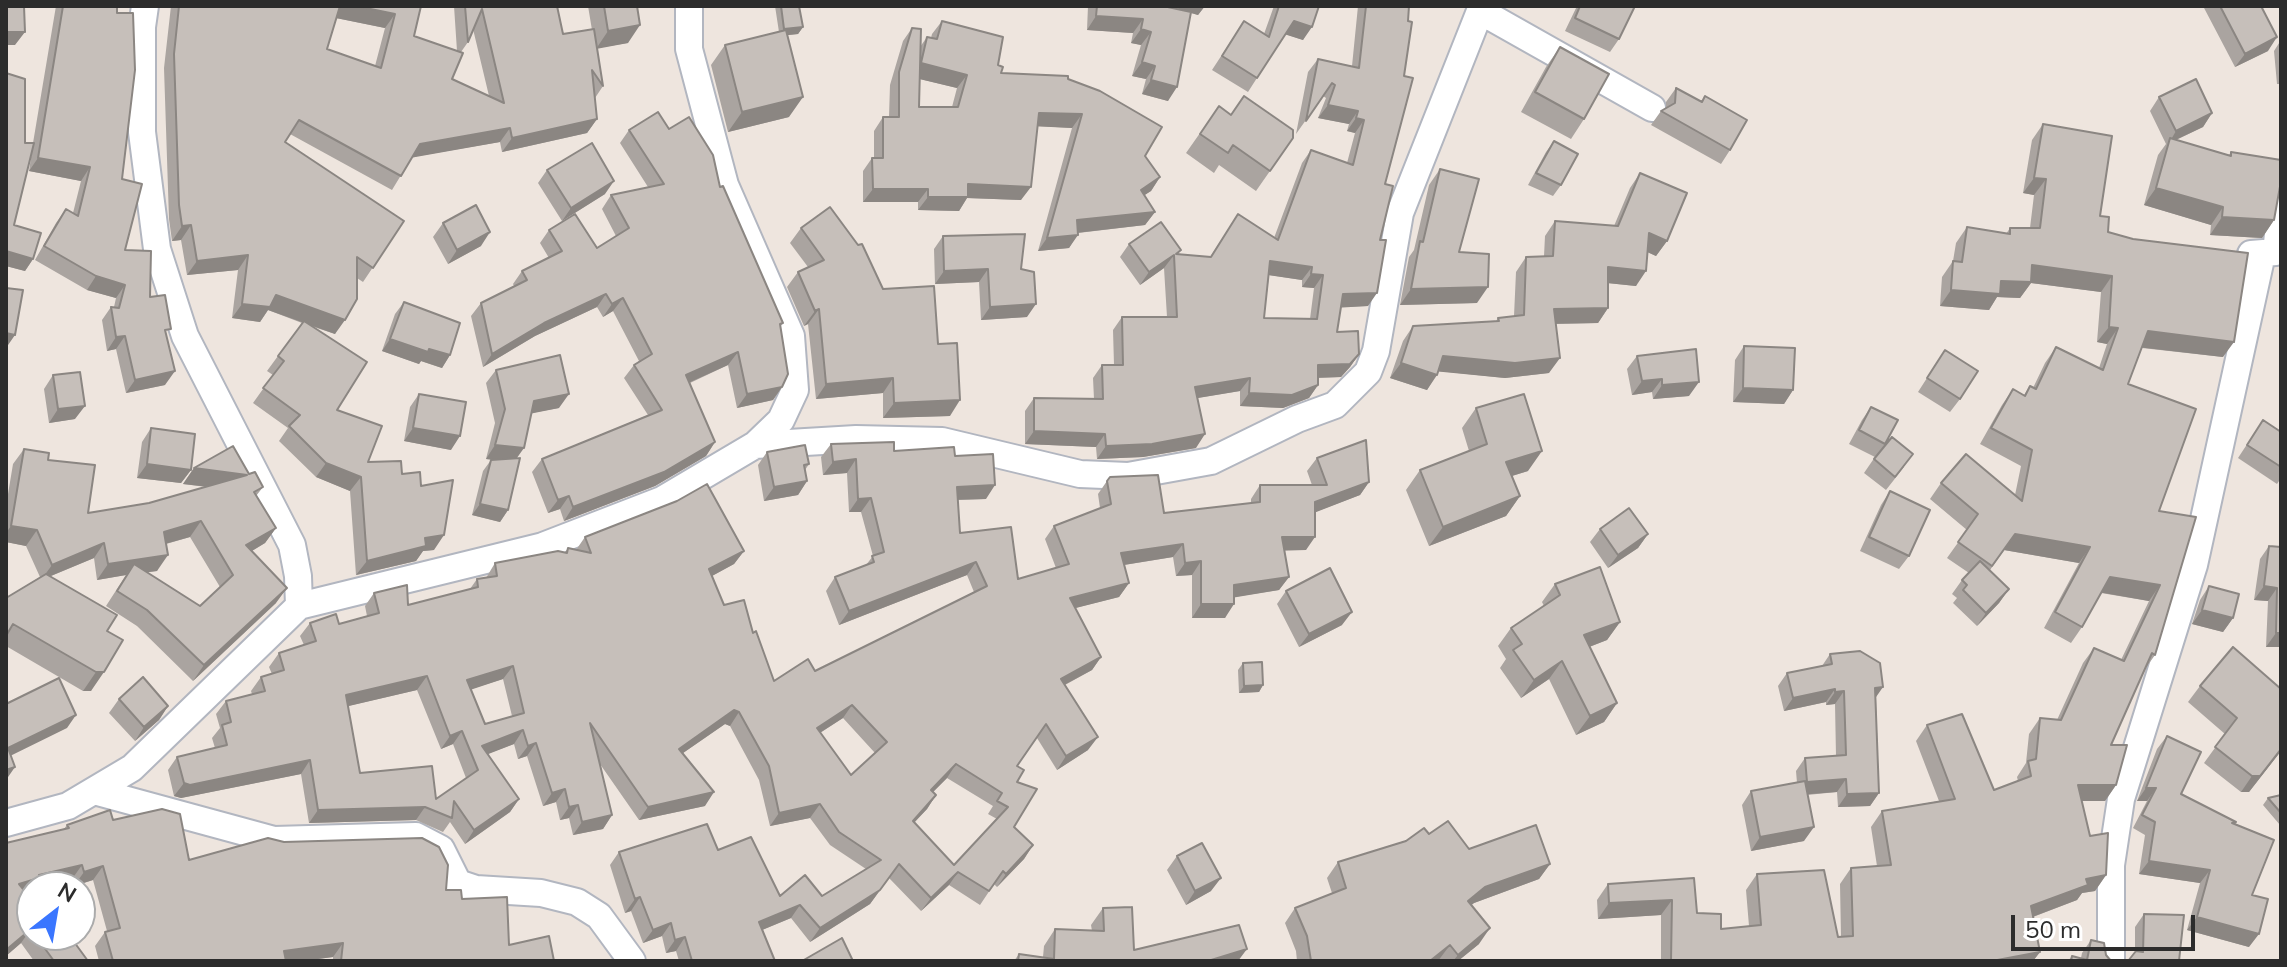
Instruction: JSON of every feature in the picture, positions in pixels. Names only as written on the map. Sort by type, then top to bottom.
[{"type":"street","points":[[145,6],[142,132],[157,249],[185,336],[292,545],[298,576],[299,606]]},
{"type":"street","points":[[6,823],[68,806],[132,768],[299,606],[543,546],[662,500],[755,445],[781,420],[795,390],[791,336],[725,185],[689,49],[689,6]]},
{"type":"street","points":[[755,445],[856,439],[942,441],[1080,474],[1128,476],[1211,461],[1297,419],[1335,405],[1368,372],[1376,351],[1400,213],[1481,8],[1652,108]]},
{"type":"street","points":[[2230,252],[2276,252],[2281,208]]},
{"type":"street","points":[[2111,961],[2111,865],[2121,799],[2194,565],[2262,254]]},
{"type":"street","points":[[94,791],[274,840],[416,836],[441,849],[458,883],[476,889],[541,893],[577,902],[599,916],[632,961]]},
{"type":"building","points":[[6,6],[24,6],[25,32],[6,32]]},
{"type":"building","points":[[63,6],[117,6],[117,13],[133,13],[135,70],[122,179],[142,184],[125,250],[151,251],[150,297],[165,295],[171,329],[165,330],[175,371],[135,380],[125,336],[116,337],[111,307],[119,308],[125,285],[96,276],[44,246],[66,209],[78,216],[90,167],[38,158]]},
{"type":"building","points":[[179,6],[340,6],[327,49],[381,68],[395,14],[356,6],[421,6],[414,36],[463,53],[452,79],[504,103],[482,9],[468,42],[465,6],[557,6],[563,34],[594,29],[603,86],[592,70],[597,119],[512,138],[510,128],[420,144],[401,176],[299,120],[285,142],[404,221],[373,268],[357,257],[357,299],[345,320],[276,295],[270,307],[242,304],[248,255],[197,261],[191,225],[182,226],[174,54]]},
{"type":"building","points":[[604,6],[637,6],[640,25],[608,31]]},
{"type":"building","points":[[781,6],[799,6],[803,27],[784,29]]},
{"type":"building","points":[[1097,6],[1163,6],[1191,12],[1177,87],[1151,80],[1155,66],[1142,62],[1151,32],[1141,29],[1143,19],[1096,16]]},
{"type":"building","points":[[1279,6],[1319,6],[1312,27],[1294,21],[1257,78],[1222,56],[1244,21],[1269,37]]},
{"type":"building","points":[[1366,6],[1409,6],[1408,21],[1412,22],[1404,76],[1413,78],[1385,184],[1393,186],[1380,240],[1386,240],[1377,293],[1343,294],[1337,332],[1358,331],[1359,354],[1350,364],[1318,365],[1318,385],[1292,395],[1249,393],[1250,378],[1195,387],[1205,434],[1152,444],[1106,446],[1105,434],[1034,431],[1034,398],[1103,399],[1102,365],[1123,365],[1122,317],[1177,317],[1174,255],[1149,272],[1129,244],[1161,222],[1181,250],[1176,254],[1211,257],[1238,214],[1278,240],[1311,150],[1353,165],[1364,120],[1356,118],[1358,111],[1328,105],[1335,85],[1332,83],[1306,121],[1318,59],[1359,68]],"holes":[[[1270,261],[1312,267],[1311,274],[1323,275],[1317,319],[1264,318]]]},
{"type":"building","points":[[1580,6],[1635,6],[1619,39],[1575,18]]},
{"type":"building","points":[[2220,6],[2261,6],[2277,37],[2245,54]]},
{"type":"building","points":[[942,21],[1003,37],[998,65],[1003,67],[1001,73],[1068,76],[1068,79],[1100,91],[1162,127],[1145,156],[1160,177],[1141,190],[1155,212],[1077,220],[1078,235],[1047,238],[1082,114],[1039,113],[1031,187],[968,184],[968,197],[928,197],[928,189],[873,189],[872,158],[883,158],[883,117],[899,117],[899,72],[912,28],[921,29],[919,107],[958,107],[967,75],[921,63],[927,37],[937,39]]},
{"type":"building","points":[[786,30],[803,97],[742,112],[725,45]]},
{"type":"building","points":[[1560,47],[1609,74],[1584,119],[1535,92]]},
{"type":"building","points":[[6,73],[25,79],[25,143],[34,143],[14,225],[41,233],[33,259],[6,251]]},
{"type":"building","points":[[2196,79],[2212,113],[2176,131],[2159,97]]},
{"type":"building","points":[[1676,88],[1702,102],[1705,96],[1747,120],[1730,150],[1661,111],[1675,103]]},
{"type":"building","points":[[1244,96],[1293,130],[1293,138],[1270,171],[1233,145],[1228,153],[1200,134],[1219,106],[1231,115]]},
{"type":"building","points":[[658,112],[669,129],[689,117],[713,155],[720,187],[723,186],[783,323],[780,324],[788,374],[782,387],[747,394],[738,352],[686,375],[715,442],[664,472],[573,507],[569,496],[558,500],[542,459],[662,410],[634,365],[652,354],[623,298],[612,304],[606,294],[544,323],[492,354],[481,303],[527,280],[522,271],[562,251],[549,230],[575,214],[597,248],[629,228],[611,195],[664,184],[629,130]]},
{"type":"building","points":[[2043,124],[2112,136],[2100,216],[2109,217],[2108,232],[2133,239],[2248,253],[2234,342],[2148,331],[2128,384],[2196,409],[2159,511],[2196,517],[2155,655],[2152,653],[2111,745],[2127,745],[2116,785],[2078,785],[2090,836],[2108,833],[2106,875],[2086,879],[2088,885],[2031,906],[2040,952],[1992,961],[1671,961],[1672,900],[1609,903],[1608,884],[1694,878],[1697,913],[1721,914],[1721,929],[1761,925],[1757,874],[1824,870],[1838,937],[1853,936],[1851,868],[1891,865],[1882,811],[1955,799],[1927,725],[1962,714],[1994,790],[2031,776],[2028,761],[2036,759],[2040,718],[2061,720],[2094,648],[2124,661],[2160,585],[2110,577],[2082,627],[2055,612],[2090,547],[2015,534],[1992,566],[1958,542],[1978,514],[1941,483],[1966,454],[2022,501],[2032,450],[1991,428],[2013,389],[2025,396],[2030,386],[2036,389],[2056,347],[2103,370],[2118,328],[2109,327],[2112,276],[2032,265],[2031,282],[2001,281],[2000,294],[1951,290],[1953,261],[1962,262],[1967,227],[2010,234],[2010,228],[2040,228],[2046,179],[2034,178]]},
{"type":"building","points":[[2170,138],[2231,156],[2231,152],[2281,160],[2281,181],[2274,220],[2222,217],[2223,207],[2156,188]]},
{"type":"building","points":[[1554,141],[1578,154],[1561,185],[1536,173]]},
{"type":"building","points":[[592,143],[614,181],[571,208],[547,170]]},
{"type":"building","points":[[1440,169],[1479,179],[1459,252],[1489,254],[1488,287],[1411,289],[1420,241],[1423,242]]},
{"type":"building","points":[[1640,173],[1687,193],[1667,241],[1649,233],[1646,271],[1608,267],[1608,308],[1554,309],[1560,358],[1515,363],[1443,356],[1437,375],[1401,363],[1413,326],[1499,321],[1498,318],[1524,315],[1526,257],[1553,256],[1555,221],[1618,226]]},
{"type":"building","points":[[476,205],[490,232],[457,250],[443,223]]},
{"type":"building","points":[[830,207],[858,245],[862,244],[883,289],[934,286],[938,344],[957,343],[960,400],[894,403],[893,378],[826,384],[819,309],[815,311],[798,272],[824,260],[801,228]]},
{"type":"building","points":[[1025,234],[1021,269],[1034,272],[1036,304],[990,307],[988,269],[944,271],[943,236]]},
{"type":"building","points":[[6,288],[23,290],[15,335],[6,333]]},
{"type":"building","points":[[404,302],[460,323],[450,355],[429,349],[428,352],[390,339]]},
{"type":"building","points":[[304,321],[367,362],[337,410],[382,426],[368,462],[401,461],[402,474],[420,472],[421,486],[453,480],[444,535],[425,538],[426,546],[367,561],[361,477],[326,463],[289,426],[300,415],[263,388],[284,361],[278,356]]},
{"type":"building","points":[[1744,346],[1795,348],[1793,390],[1743,388]]},
{"type":"building","points":[[1696,349],[1699,382],[1662,385],[1662,379],[1642,381],[1637,356]]},
{"type":"building","points":[[1945,350],[1978,371],[1960,399],[1927,378]]},
{"type":"building","points":[[560,355],[569,394],[534,401],[524,448],[495,445],[505,409],[496,370]]},
{"type":"building","points":[[80,372],[85,406],[58,409],[53,375]]},
{"type":"building","points":[[419,394],[466,402],[460,436],[413,428]]},
{"type":"building","points":[[1524,394],[1542,451],[1506,462],[1520,496],[1443,527],[1420,470],[1487,444],[1476,408]]},
{"type":"building","points":[[1871,407],[1898,420],[1885,444],[1859,430]]},
{"type":"building","points":[[2263,420],[2281,432],[2281,467],[2247,445]]},
{"type":"building","points":[[151,428],[195,434],[191,470],[147,464]]},
{"type":"building","points":[[1892,437],[1913,454],[1895,477],[1874,459]]},
{"type":"building","points":[[1366,440],[1369,482],[1315,502],[1315,537],[1282,537],[1289,577],[1234,585],[1234,604],[1201,604],[1201,561],[1185,563],[1183,544],[1121,553],[1129,583],[1070,598],[1101,657],[1061,679],[1098,737],[1066,756],[1046,724],[1017,766],[1024,770],[1017,782],[1037,789],[1014,827],[1033,845],[1006,874],[1003,871],[989,891],[958,872],[931,898],[899,864],[880,890],[820,928],[800,905],[759,922],[775,961],[692,961],[685,937],[675,940],[671,923],[653,930],[640,897],[635,899],[619,852],[707,824],[718,850],[751,837],[780,896],[805,875],[822,896],[881,860],[839,832],[820,804],[779,813],[769,766],[739,712],[734,710],[679,749],[714,792],[648,807],[590,723],[612,815],[582,822],[578,805],[569,807],[565,789],[552,793],[536,743],[528,746],[523,730],[482,746],[519,799],[474,830],[454,801],[452,818],[425,807],[318,810],[310,760],[190,785],[184,783],[177,757],[227,745],[222,725],[231,722],[226,701],[265,691],[261,677],[284,670],[279,653],[316,641],[310,623],[336,614],[339,624],[379,613],[374,593],[407,585],[408,605],[478,587],[477,579],[497,576],[495,563],[558,551],[567,553],[568,548],[591,553],[585,537],[677,501],[707,484],[744,551],[709,569],[724,605],[744,600],[753,633],[756,631],[774,681],[808,659],[815,671],[987,586],[976,562],[849,611],[835,577],[874,562],[872,556],[884,552],[871,498],[858,499],[856,459],[833,462],[831,444],[894,442],[894,451],[954,447],[955,456],[993,454],[995,485],[957,487],[960,533],[1011,527],[1018,579],[1069,564],[1054,526],[1111,504],[1107,481],[1110,477],[1158,475],[1164,513],[1260,502],[1260,485],[1327,485],[1317,458]],"holes":[[[513,666],[524,713],[485,724],[467,680]],[[427,676],[450,736],[462,731],[478,770],[436,799],[432,766],[360,773],[346,695]],[[852,705],[887,742],[851,775],[817,728]],[[956,764],[1002,793],[997,801],[1008,807],[954,865],[913,821],[936,795],[931,790]]]},
{"type":"building","points":[[805,445],[809,464],[804,465],[807,481],[774,487],[767,452]]},
{"type":"building","points":[[233,446],[249,474],[255,472],[263,487],[254,492],[276,528],[246,545],[287,588],[204,665],[147,610],[117,591],[134,564],[200,606],[233,575],[201,521],[164,532],[168,555],[108,564],[104,543],[52,565],[37,530],[11,526],[24,449],[49,453],[48,460],[95,465],[88,513],[149,503],[247,475],[194,468]]},
{"type":"building","points":[[520,458],[508,510],[480,504],[491,460]]},
{"type":"building","points":[[1890,491],[1930,510],[1909,556],[1869,537]]},
{"type":"building","points":[[1629,508],[1648,534],[1618,555],[1600,529]]},
{"type":"building","points":[[2269,546],[2281,547],[2281,633],[2276,633],[2277,588],[2264,586]]},
{"type":"building","points":[[1980,561],[2009,589],[1986,613],[1963,590],[1967,585],[1962,580]]},
{"type":"building","points":[[1600,567],[1620,622],[1584,635],[1617,703],[1590,716],[1562,661],[1534,680],[1513,650],[1522,644],[1511,628],[1560,595],[1555,584]]},
{"type":"building","points":[[1330,568],[1352,612],[1309,634],[1286,591]]},
{"type":"building","points":[[46,574],[117,615],[107,631],[123,640],[104,672],[96,672],[13,624],[6,636],[6,598]]},
{"type":"building","points":[[2209,586],[2239,594],[2233,618],[2202,610]]},
{"type":"building","points":[[2233,647],[2281,689],[2281,749],[2260,776],[2252,776],[2215,747],[2237,718],[2200,686]]},
{"type":"building","points":[[1860,651],[1880,663],[1883,687],[1875,688],[1879,793],[1847,794],[1846,779],[1807,782],[1805,758],[1846,755],[1844,691],[1835,692],[1835,689],[1793,698],[1787,673],[1832,664],[1830,654]]},
{"type":"building","points":[[1262,662],[1263,685],[1244,686],[1243,663]]},
{"type":"building","points":[[143,677],[168,706],[144,727],[119,699]]},
{"type":"building","points":[[59,678],[76,715],[8,748],[15,767],[6,770],[6,704]]},
{"type":"building","points":[[2167,736],[2201,752],[2181,794],[2236,822],[2232,823],[2274,840],[2252,895],[2268,899],[2259,934],[2197,917],[2210,870],[2149,861],[2155,822],[2142,815],[2156,788],[2146,788]]},
{"type":"building","points":[[1805,781],[1814,827],[1760,837],[1751,791]]},
{"type":"building","points":[[2281,795],[2281,813],[2268,798]]},
{"type":"building","points":[[162,809],[180,814],[189,860],[268,838],[284,842],[422,838],[439,847],[448,865],[446,890],[461,890],[462,899],[507,897],[509,945],[549,936],[554,961],[341,961],[343,943],[284,951],[286,961],[113,961],[105,932],[120,928],[103,866],[84,871],[82,865],[56,871],[16,871],[16,942],[6,950],[6,843],[69,828],[67,825],[110,810],[113,820]]},
{"type":"building","points":[[1448,821],[1469,849],[1536,825],[1550,864],[1485,887],[1468,901],[1490,928],[1458,955],[1450,945],[1430,961],[1311,961],[1307,936],[1295,908],[1346,888],[1338,862],[1406,841],[1424,828],[1429,834]]},
{"type":"building","points":[[1202,843],[1221,878],[1195,891],[1177,856]]},
{"type":"building","points":[[1132,907],[1134,950],[1239,925],[1247,949],[1208,961],[1018,961],[1019,954],[1054,959],[1055,929],[1104,931],[1103,908]]},
{"type":"building","points":[[2144,914],[2184,915],[2179,961],[2128,961],[2136,951],[2143,952]]},
{"type":"building","points":[[842,938],[853,961],[802,961]]},
{"type":"building","points":[[2091,940],[2104,943],[2106,955],[2111,961],[2071,961],[2072,956],[2087,960]]},
{"type":"building","points":[[47,951],[81,951],[88,961],[54,961]]}]
